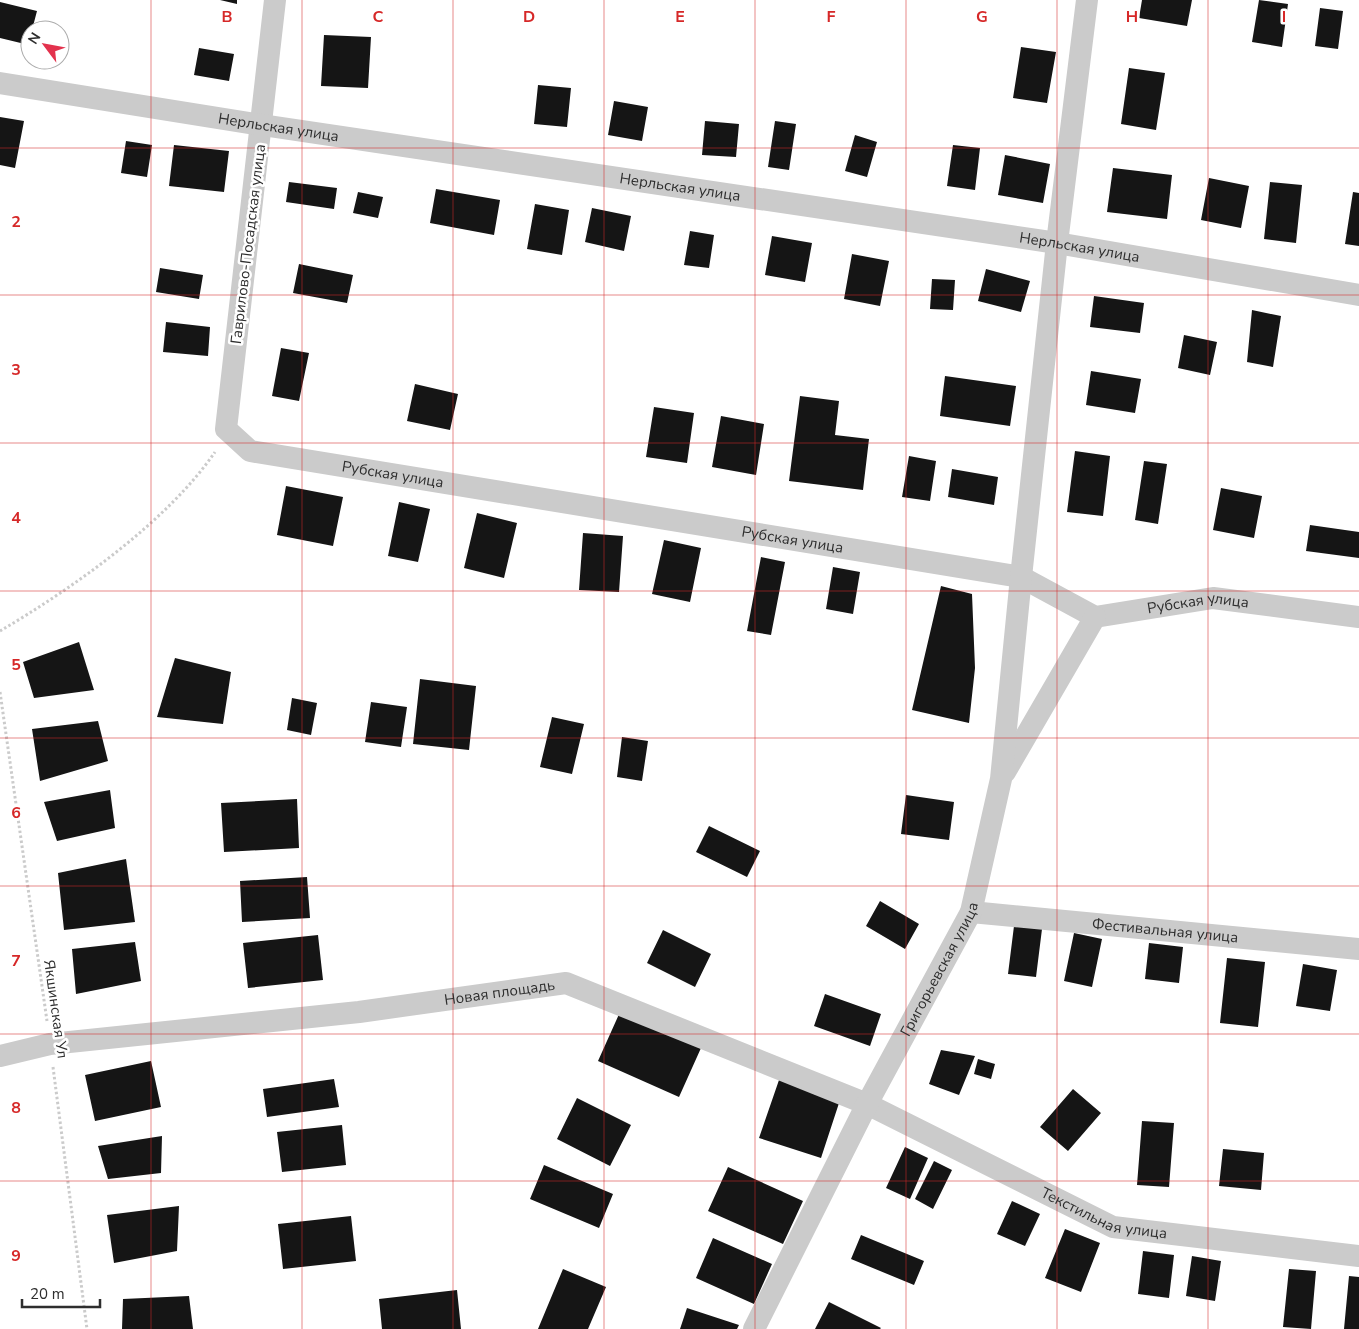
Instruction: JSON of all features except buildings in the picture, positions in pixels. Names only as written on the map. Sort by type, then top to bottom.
[{"type":"street","name":"Гаврилово-Посадская улица","points":[[226,429],[275,0]]},
{"type":"street","name":"Григорьевская улица","points":[[754,1329],[867,1104],[971,912],[1001,779],[1020,577],[1057,243],[1087,0]]},
{"type":"street","name":"Нерльская улица","points":[[0,83],[262,125],[1057,243],[1359,295]]},
{"type":"street","name":"Рубская улица","points":[[226,429],[250,451],[1020,577],[1095,618],[1213,598],[1359,617]]},
{"type":"street","points":[[1001,779],[1095,618]]},
{"type":"street","name":"Фестивальная улица","points":[[971,912],[1359,949]]},
{"type":"street","name":"Новая площадь","points":[[0,1056],[50,1044],[360,1012],[566,983],[867,1104]]},
{"type":"street","name":"Текстильная улица","points":[[867,1104],[1113,1227],[1359,1256]]},
{"type":"path","points":[[0,631],[100,565],[167,506],[215,452],[226,429]]},
{"type":"path","name":"Якшинская Ул","points":[[0,692],[50,1044],[87,1329]]}]
